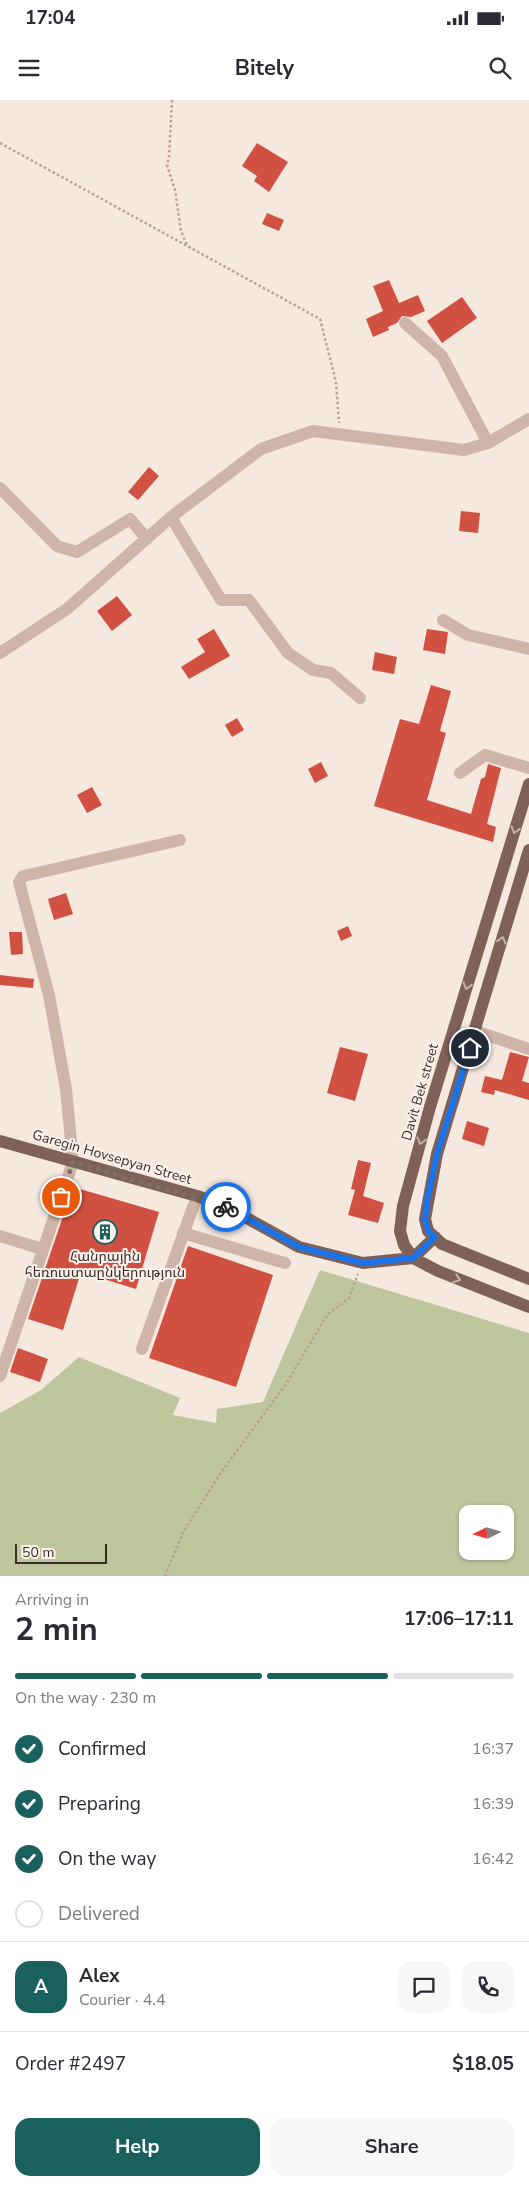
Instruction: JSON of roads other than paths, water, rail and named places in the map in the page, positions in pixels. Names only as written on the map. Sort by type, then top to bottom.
[{"type":"main road","name":"Davit Bek street","points":[[413,1258],[404,1244],[400,1230],[403,1206],[430,1107],[529,784]]},
{"type":"main road","points":[[529,850],[437,1154],[425,1219],[428,1231],[442,1244],[529,1279]]},
{"type":"main road","name":"Garegin Hovsepyan Street","points":[[0,1141],[197,1196],[226,1207],[299,1247],[363,1263],[413,1258]]},
{"type":"main road","points":[[435,1237],[413,1258],[438,1271],[529,1307]]},
{"type":"street","points":[[405,323],[442,356],[488,443]]},
{"type":"street","points":[[0,653],[67,609],[171,517],[261,449],[313,431],[464,450],[488,443],[529,419]]},
{"type":"street","points":[[0,488],[57,546],[77,552],[130,519],[147,539]]},
{"type":"street","points":[[171,517],[221,600],[249,600],[288,653],[313,670],[331,672],[360,698]]},
{"type":"street","points":[[443,620],[468,635],[529,649]]},
{"type":"street","points":[[460,773],[485,755],[529,768]]},
{"type":"street","points":[[0,1376],[73,1162],[66,1089],[49,995],[19,882],[23,876],[180,840]]},
{"type":"street","points":[[474,1031],[529,1049]]},
{"type":"street","points":[[142,1349],[197,1196]]},
{"type":"street","points":[[183,1233],[285,1263]]},
{"type":"street","points":[[0,1236],[42,1249]]},
{"type":"place","name":"Հանրային հեռուստաընկերություն","points":[[105,1232]]}]
